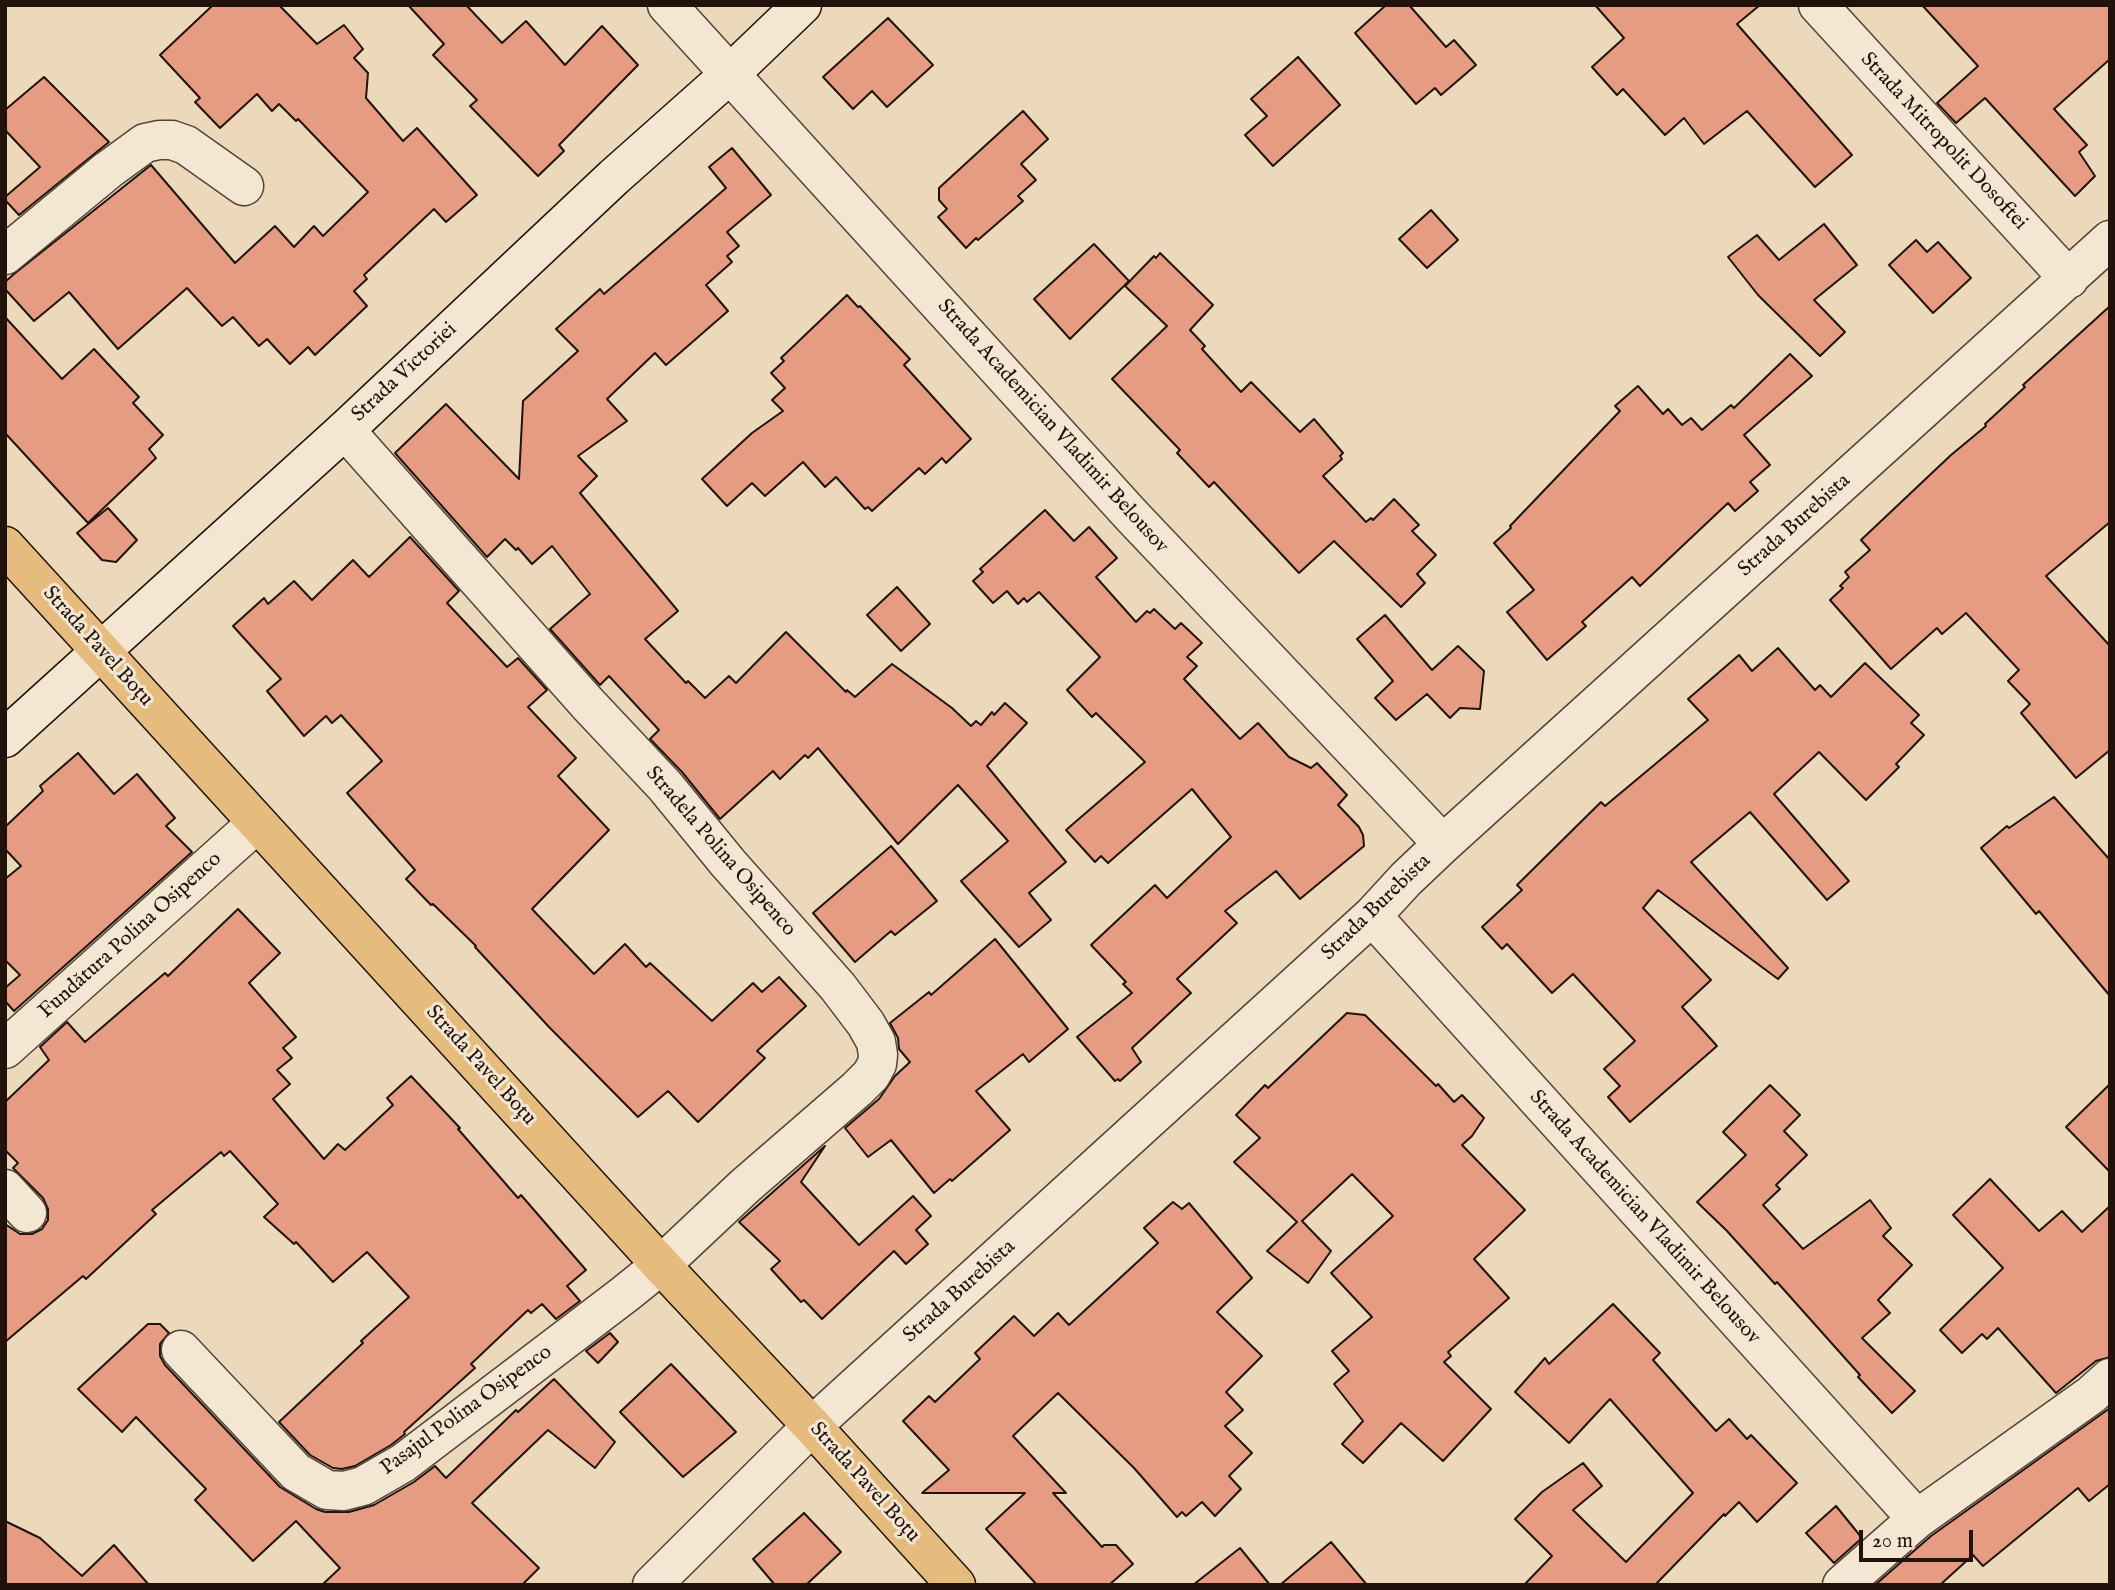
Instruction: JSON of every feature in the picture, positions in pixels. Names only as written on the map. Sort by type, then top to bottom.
[{"type":"main road","name":"Strada Pavel Boțu","points":[[5,546],[956,1585]]},
{"type":"street","name":"Strada Academician Vladimir Belousov","points":[[667,5],[1132,516],[1443,844]]},
{"type":"street","name":"Strada Victoriei","points":[[5,738],[345,430],[802,5]]},
{"type":"street","name":"Strada Mitropolit Dosoftei","points":[[1818,5],[2069,279]]},
{"type":"street","points":[[5,255],[145,143],[172,140],[186,145],[244,186]]},
{"type":"street","name":"Strada Burebista","points":[[652,1585],[812,1426],[1372,916],[1443,844],[2110,240]]},
{"type":"street","name":"Stradela Polina Osipenco","points":[[345,430],[587,703],[665,786],[728,863],[838,987],[876,1042],[878,1055],[872,1075],[745,1186],[661,1265]]},
{"type":"street","name":"Fundătura Polina Osipenco","points":[[5,1049],[257,823]]},
{"type":"street","name":"Strada Academician Vladimir Belousov","points":[[1372,916],[1917,1520]]},
{"type":"street","name":"Pasajul Polina Osipenco","points":[[181,1350],[296,1472],[327,1490],[344,1491],[363,1486],[403,1463],[661,1265]]},
{"type":"street","points":[[1842,1585],[1917,1520],[2091,1395],[2110,1378]]},
{"type":"building","points":[[213,5],[279,5],[317,44],[344,25],[363,49],[354,58],[368,73],[366,98],[403,141],[417,128],[477,195],[446,222],[434,209],[364,275],[367,279],[354,291],[367,306],[315,355],[308,347],[290,364],[267,339],[259,346],[233,317],[222,326],[187,288],[118,349],[69,292],[34,321],[5,289],[5,282],[14,274],[151,165],[235,263],[275,226],[294,247],[314,226],[323,236],[368,192],[298,119],[296,121],[279,104],[272,111],[257,94],[220,128],[195,102],[200,98],[160,55]]},
{"type":"building","points":[[408,5],[466,5],[502,43],[526,21],[565,65],[602,26],[638,65],[559,145],[564,151],[538,176],[470,106],[477,100],[433,55],[444,44]]},
{"type":"building","points":[[1386,5],[1409,5],[1446,47],[1454,40],[1476,65],[1441,95],[1435,88],[1416,104],[1355,33]]},
{"type":"building","points":[[1595,5],[1760,5],[1737,24],[1852,155],[1815,187],[1747,111],[1704,144],[1684,118],[1665,135],[1623,89],[1617,95],[1592,67],[1624,38]]},
{"type":"building","points":[[1922,5],[2110,5],[2110,59],[2054,109],[2087,145],[2079,152],[2095,176],[2075,196],[1985,98],[1956,123],[1937,103],[1978,66]]},
{"type":"building","points":[[888,18],[933,65],[887,107],[872,91],[853,109],[823,77]]},
{"type":"building","points":[[1298,57],[1340,105],[1273,166],[1245,135],[1267,116],[1251,99]]},
{"type":"building","points":[[44,77],[109,142],[19,215],[5,197],[40,167],[5,130],[5,110]]},
{"type":"building","points":[[1023,111],[1048,139],[1021,164],[1036,180],[1018,196],[1023,201],[966,248],[938,217],[947,209],[939,200],[939,188]]},
{"type":"building","points":[[732,148],[771,195],[727,232],[739,246],[727,256],[732,262],[706,285],[728,311],[666,365],[655,353],[607,399],[627,421],[578,456],[597,476],[580,493],[678,611],[645,639],[686,683],[688,681],[705,698],[729,676],[736,683],[786,632],[846,692],[847,690],[855,697],[892,664],[952,708],[971,726],[976,721],[981,725],[992,712],[994,715],[1005,703],[1027,723],[987,766],[1066,862],[1029,893],[1051,920],[1019,947],[961,881],[1008,841],[958,785],[898,844],[818,748],[808,758],[805,755],[780,779],[773,771],[720,819],[682,772],[650,739],[659,730],[609,676],[600,685],[550,629],[590,594],[552,546],[532,564],[518,548],[516,550],[505,539],[487,557],[395,453],[446,404],[519,479],[523,401],[578,351],[556,329],[600,289],[604,294],[726,188],[709,167]]},
{"type":"building","points":[[1431,210],[1458,240],[1427,268],[1399,239]]},
{"type":"building","points":[[1824,224],[1857,265],[1814,300],[1845,332],[1820,356],[1758,295],[1728,257],[1757,235],[1779,260]]},
{"type":"building","points":[[1916,240],[1927,252],[1938,242],[1971,278],[1933,313],[1889,265]]},
{"type":"building","points":[[1094,244],[1129,281],[1070,339],[1034,299]]},
{"type":"building","points":[[1160,253],[1213,305],[1190,330],[1205,346],[1202,349],[1241,392],[1251,382],[1300,432],[1314,419],[1343,453],[1340,456],[1342,459],[1323,476],[1366,522],[1371,518],[1373,520],[1394,499],[1419,525],[1412,531],[1436,555],[1417,574],[1425,583],[1401,607],[1334,541],[1299,573],[1214,482],[1209,487],[1177,453],[1180,450],[1112,379],[1167,326],[1125,286]]},
{"type":"building","points":[[847,295],[910,359],[904,365],[971,439],[946,463],[942,458],[925,474],[919,468],[872,511],[868,507],[865,509],[836,477],[825,487],[803,462],[765,496],[752,483],[727,506],[702,479],[752,433],[783,411],[772,400],[785,388],[771,373],[784,361],[781,358]]},
{"type":"building","points":[[2110,306],[2110,522],[2046,576],[2110,646],[2110,750],[2076,778],[2021,713],[2030,704],[2008,681],[2019,670],[1966,613],[1942,634],[1937,628],[1891,669],[1830,600],[1843,588],[1840,586],[1849,577],[1845,572],[1870,550],[1861,540],[1951,455],[1986,426],[1985,424],[2025,387],[2023,385]]},
{"type":"building","points":[[5,317],[62,379],[94,349],[139,397],[133,403],[163,435],[149,449],[156,458],[88,523],[5,433]]},
{"type":"building","points":[[1790,354],[1812,376],[1744,435],[1770,465],[1750,482],[1758,491],[1735,511],[1728,503],[1640,586],[1632,577],[1582,622],[1586,626],[1547,660],[1507,612],[1534,590],[1494,543],[1620,411],[1615,406],[1638,386],[1663,414],[1668,409],[1682,425],[1691,418],[1702,430],[1731,405],[1734,408]]},
{"type":"building","points":[[108,508],[137,540],[116,562],[102,560],[77,533]]},
{"type":"building","points":[[1045,510],[1074,541],[1089,527],[1117,558],[1096,577],[1136,622],[1147,611],[1150,613],[1154,609],[1175,629],[1181,623],[1202,643],[1187,657],[1197,666],[1184,679],[1240,739],[1258,723],[1289,757],[1311,768],[1317,763],[1347,795],[1338,805],[1363,835],[1364,846],[1300,899],[1276,871],[1225,911],[1237,923],[1177,979],[1191,993],[1132,1048],[1141,1062],[1120,1081],[1115,1081],[1077,1037],[1132,993],[1123,984],[1126,982],[1091,945],[1155,885],[1167,898],[1231,837],[1192,789],[1108,863],[1101,856],[1095,862],[1066,830],[1145,762],[1096,713],[1092,717],[1067,690],[1100,657],[1039,592],[1027,602],[1024,598],[1018,604],[1007,591],[993,603],[973,581],[983,572],[980,569]]},
{"type":"building","points":[[410,537],[459,591],[447,603],[507,667],[518,658],[547,690],[528,707],[576,758],[558,776],[609,830],[532,909],[594,974],[625,944],[646,967],[650,963],[712,1021],[753,983],[762,992],[779,977],[806,1006],[757,1051],[765,1058],[698,1122],[668,1091],[638,1117],[549,1027],[476,946],[406,879],[415,870],[347,793],[382,761],[341,715],[332,723],[326,716],[304,736],[267,691],[281,679],[233,626],[264,598],[268,604],[294,581],[312,600],[353,560],[369,577]]},
{"type":"building","points":[[897,587],[930,624],[901,651],[867,615]]},
{"type":"building","points":[[1385,615],[1432,670],[1458,646],[1484,671],[1480,709],[1460,708],[1450,718],[1427,694],[1396,720],[1375,698],[1393,681],[1357,639]]},
{"type":"building","points":[[1778,648],[1815,690],[1820,685],[1831,697],[1865,663],[1919,715],[1911,723],[1924,735],[1896,764],[1899,767],[1866,800],[1819,752],[1774,794],[1849,881],[1827,900],[1750,812],[1691,862],[1788,968],[1778,979],[1658,890],[1643,908],[1711,980],[1682,1007],[1717,1046],[1630,1122],[1608,1097],[1620,1086],[1604,1069],[1635,1041],[1573,974],[1552,993],[1507,944],[1502,949],[1482,927],[1522,890],[1517,885],[1601,802],[1605,806],[1708,720],[1688,699],[1739,655],[1752,671]]},
{"type":"building","points":[[78,753],[114,794],[137,774],[175,818],[166,826],[192,852],[14,1011],[5,1001],[5,988],[20,975],[5,960],[5,879],[21,866],[5,849],[5,827],[43,791],[40,786]]},
{"type":"building","points":[[2054,797],[2110,860],[2110,996],[2039,911],[2036,914],[1981,848],[2007,826],[2009,828]]},
{"type":"building","points":[[891,846],[937,901],[895,935],[891,931],[855,962],[813,913]]},
{"type":"building","points":[[238,909],[280,953],[249,983],[296,1037],[283,1048],[292,1058],[277,1070],[290,1084],[273,1099],[324,1159],[338,1144],[345,1150],[393,1105],[387,1098],[411,1076],[460,1128],[458,1129],[518,1198],[521,1195],[586,1270],[567,1286],[580,1301],[556,1319],[542,1304],[531,1313],[528,1310],[471,1364],[475,1368],[404,1432],[405,1434],[355,1466],[342,1469],[333,1468],[310,1455],[279,1422],[409,1297],[367,1252],[333,1282],[296,1242],[294,1244],[264,1217],[278,1204],[230,1151],[224,1156],[221,1152],[152,1210],[156,1214],[86,1279],[83,1276],[5,1342],[5,1224],[20,1234],[32,1234],[42,1229],[48,1220],[48,1209],[43,1198],[13,1168],[18,1163],[5,1150],[5,1102],[49,1060],[40,1047],[67,1022],[85,1042],[165,973],[168,976]]},
{"type":"building","points":[[995,939],[1068,1029],[1029,1062],[1023,1054],[976,1091],[1010,1130],[952,1181],[950,1179],[934,1193],[891,1140],[868,1157],[845,1128],[879,1099],[895,1076],[910,1062],[899,1049],[898,1038],[890,1023],[929,992],[931,995]]},
{"type":"building","points":[[1347,1013],[1365,1015],[1454,1102],[1462,1095],[1484,1118],[1462,1145],[1525,1210],[1474,1259],[1509,1298],[1448,1352],[1451,1356],[1444,1362],[1491,1409],[1443,1461],[1401,1423],[1363,1463],[1342,1444],[1363,1421],[1334,1384],[1349,1371],[1332,1351],[1372,1317],[1331,1273],[1393,1216],[1352,1174],[1302,1221],[1331,1251],[1308,1283],[1267,1251],[1297,1222],[1234,1162],[1260,1138],[1236,1115],[1265,1085],[1268,1088]]},
{"type":"building","points":[[2110,1084],[2110,1172],[2066,1127]]},
{"type":"building","points":[[1770,1085],[1800,1115],[1784,1131],[1807,1155],[1776,1185],[1780,1189],[1763,1205],[1803,1249],[1870,1200],[1891,1228],[1883,1236],[1912,1265],[1878,1300],[1890,1313],[1862,1338],[1915,1391],[1892,1413],[1777,1282],[1775,1284],[1697,1202],[1746,1155],[1723,1132]]},
{"type":"building","points":[[825,1146],[801,1182],[859,1245],[913,1196],[931,1216],[916,1230],[928,1244],[906,1264],[894,1251],[822,1319],[804,1300],[801,1302],[771,1269],[780,1261],[739,1222]]},
{"type":"building","points":[[1990,1179],[2039,1231],[2062,1211],[2082,1232],[2110,1206],[2110,1357],[2096,1361],[2056,1393],[1998,1328],[1987,1339],[1982,1334],[1962,1353],[1940,1330],[2003,1268],[1953,1215]]},
{"type":"building","points":[[1173,1202],[1182,1209],[1189,1203],[1252,1278],[1217,1312],[1262,1356],[1226,1392],[1243,1410],[1225,1426],[1252,1453],[1229,1476],[1241,1489],[1215,1516],[1202,1502],[1186,1516],[1182,1512],[1177,1517],[1134,1468],[1058,1393],[1013,1436],[1066,1493],[1053,1493],[1102,1547],[1116,1545],[1133,1564],[1109,1585],[1037,1585],[986,1529],[1025,1493],[922,1493],[949,1470],[903,1421],[929,1396],[935,1402],[980,1359],[975,1353],[1014,1316],[1034,1336],[1058,1313],[1069,1325],[1158,1243],[1144,1228]]},
{"type":"building","points":[[1613,1304],[1660,1353],[1653,1360],[1716,1431],[1729,1419],[1747,1439],[1751,1435],[1797,1483],[1757,1522],[1739,1502],[1655,1585],[1524,1585],[1552,1556],[1515,1519],[1542,1492],[1583,1463],[1602,1486],[1573,1510],[1626,1562],[1693,1493],[1610,1399],[1569,1443],[1515,1392],[1545,1358],[1549,1364]]},
{"type":"building","points":[[148,1324],[160,1324],[169,1333],[160,1344],[160,1356],[165,1365],[280,1487],[325,1512],[349,1512],[374,1505],[414,1482],[435,1466],[446,1478],[516,1410],[518,1412],[554,1379],[615,1442],[595,1468],[548,1430],[472,1503],[539,1568],[522,1585],[322,1585],[340,1568],[296,1521],[253,1561],[195,1500],[206,1489],[136,1417],[122,1432],[78,1389]]},
{"type":"building","points":[[610,1333],[618,1342],[598,1363],[586,1351]]},
{"type":"building","points":[[671,1364],[736,1432],[683,1477],[620,1412]]},
{"type":"building","points":[[2110,1408],[2110,1484],[2089,1501],[2078,1488],[1983,1566],[1973,1555],[1940,1585],[1875,1585],[1931,1536]]},
{"type":"building","points":[[1836,1506],[1862,1538],[1834,1563],[1806,1533]]},
{"type":"building","points":[[804,1513],[841,1552],[806,1585],[775,1585],[753,1559]]},
{"type":"building","points":[[5,1521],[40,1538],[82,1576],[114,1545],[149,1585],[5,1585]]},
{"type":"building","points":[[1331,1542],[1367,1585],[1280,1585]]},
{"type":"building","points":[[1240,1548],[1270,1585],[1193,1585]]}]
